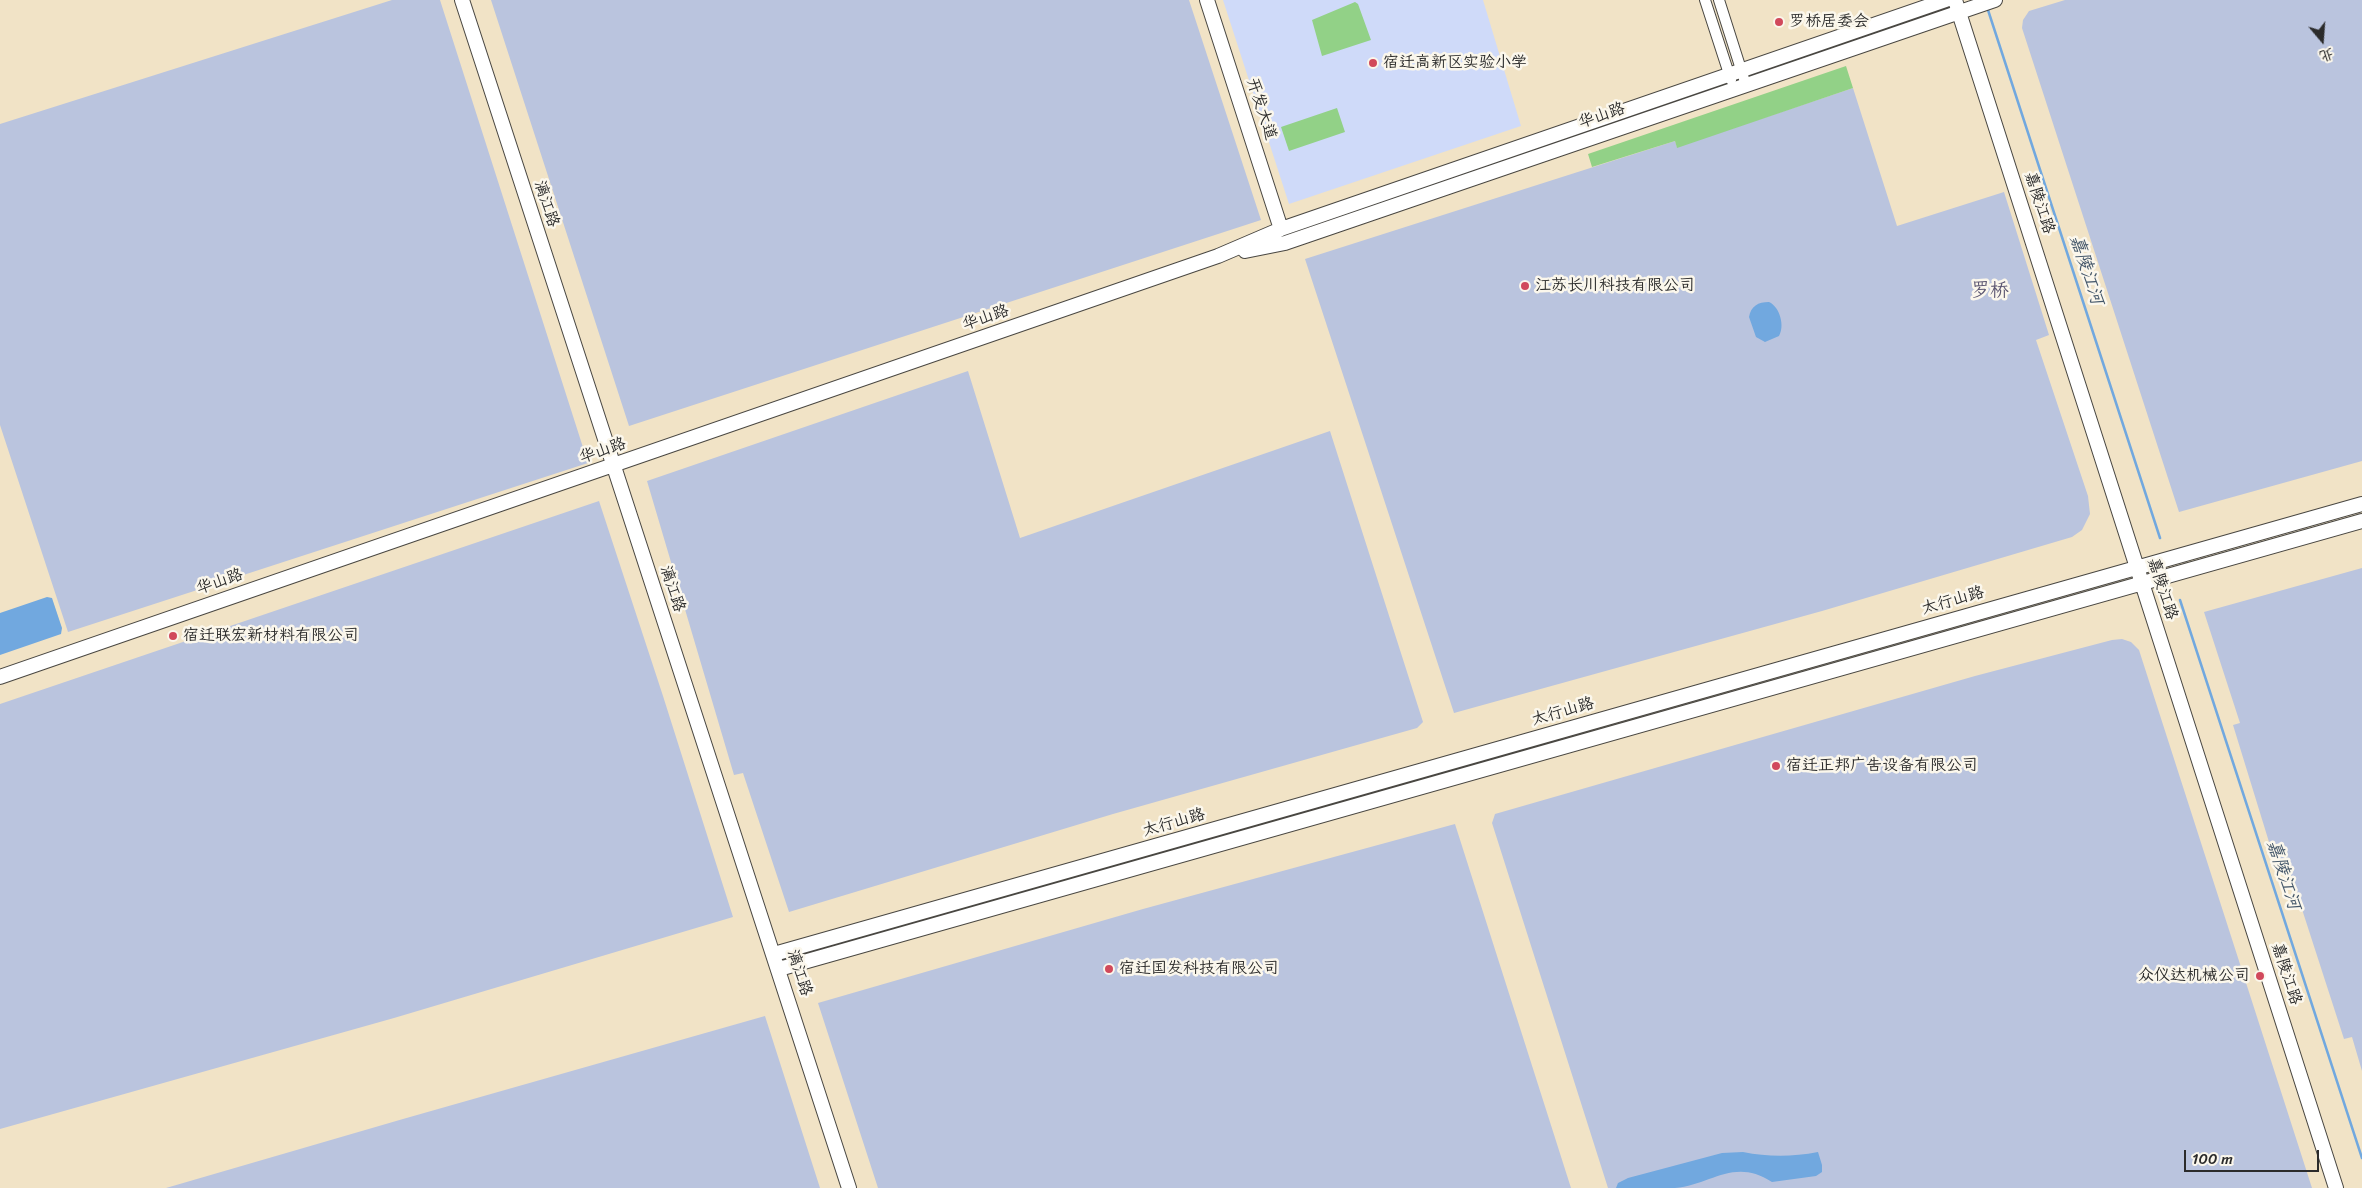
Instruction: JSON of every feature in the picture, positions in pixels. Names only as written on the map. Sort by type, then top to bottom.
[{"type":"street","name":"漓江路","points":[[462,0],[613,466],[779,968],[849,1188]]},
{"type":"street","name":"开发大道","points":[[1207,0],[1281,229]]},
{"type":"street","points":[[1705,0],[1736,73]]},
{"type":"street","points":[[1719,0],[1740,87]]},
{"type":"street","name":"华山路","points":[[0,677],[1218,256],[1281,229],[1946,0]]},
{"type":"street","name":"华山路","points":[[1218,256],[1285,243],[1740,87],[1957,6],[1996,0]]},
{"type":"street","name":"嘉陵江路","points":[[1957,6],[2336,1188]]},
{"type":"street","name":"太行山路","points":[[774,954],[2362,504]]},
{"type":"street","name":"太行山路","points":[[779,968],[2362,521]]},
{"type":"shaded area","points":[[392,0],[440,0],[588,463],[68,632],[0,425],[0,124]]},
{"type":"shaded area","points":[[491,0],[1189,0],[1261,220],[629,426]]},
{"type":"shaded area","name":"宿迁高新区实验小学","points":[[1223,0],[1483,0],[1521,126],[1289,204]]},
{"type":"shaded area","points":[[2065,0],[2362,0],[2362,461],[2179,512],[2022,28],[2023,20],[2029,11]]},
{"type":"shaded area","points":[[1853,88],[1897,226],[2004,192],[2049,335],[2036,340],[2088,496],[2090,514],[2082,530],[2072,537],[1822,611],[1454,713],[1305,259],[1675,141],[1677,147]]},
{"type":"shaded area","points":[[968,371],[1020,538],[1330,431],[1423,722],[1417,728],[1113,814],[789,912],[743,773],[734,775],[647,481]]},
{"type":"shaded area","points":[[599,501],[733,917],[394,1018],[0,1129],[0,704]]},
{"type":"shaded area","points":[[2362,568],[2362,1071],[2352,1037],[2344,1039],[2288,866],[2277,868],[2233,725],[2240,723],[2204,612]]},
{"type":"shaded area","points":[[2122,639],[2131,642],[2139,650],[2312,1188],[1608,1188],[1492,823],[1495,814],[1975,676]]},
{"type":"shaded area","points":[[1455,824],[1571,1188],[878,1188],[818,1003],[1143,909]]},
{"type":"shaded area","points":[[765,1016],[820,1188],[166,1188],[403,1119]]},
{"type":"green space","points":[[1355,2],[1358,4],[1371,40],[1322,56],[1312,20]]},
{"type":"green space","points":[[1846,66],[1853,88],[1677,148],[1675,141],[1592,167],[1588,154]]},
{"type":"green space","points":[[1337,108],[1345,132],[1289,151],[1281,127]]},
{"type":"water","points":[[1769,302],[1779,312],[1782,327],[1779,336],[1765,342],[1756,337],[1749,317],[1751,310],[1756,305]]},
{"type":"water","points":[[47,597],[52,598],[62,628],[61,634],[0,655],[0,613]]},
{"type":"water","points":[[1743,1152],[1780,1156],[1818,1152],[1822,1172],[1816,1176],[1772,1182],[1758,1175],[1734,1172],[1675,1188],[1616,1188],[1618,1183],[1628,1178],[1722,1153]]},
{"type":"waterway","name":"嘉陵江河","points":[[1988,10],[2160,538]]},
{"type":"waterway","name":"嘉陵江河","points":[[2180,600],[2362,1158]]},
{"type":"place","name":"罗桥居委会","points":[[1779,22]]},
{"type":"place","name":"宿迁高新区实验小学","points":[[1373,63]]},
{"type":"place","name":"江苏长川科技有限公司","points":[[1525,286]]},
{"type":"place","name":"宿迁联宏新材料有限公司","points":[[173,636]]},
{"type":"place","name":"宿迁正邦广告设备有限公司","points":[[1776,766]]},
{"type":"place","name":"宿迁国发科技有限公司","points":[[1109,969]]},
{"type":"place","name":"众仪达机械公司","points":[[2260,976]]},
{"type":"district","name":"罗桥","points":[[1990,291]]}]
